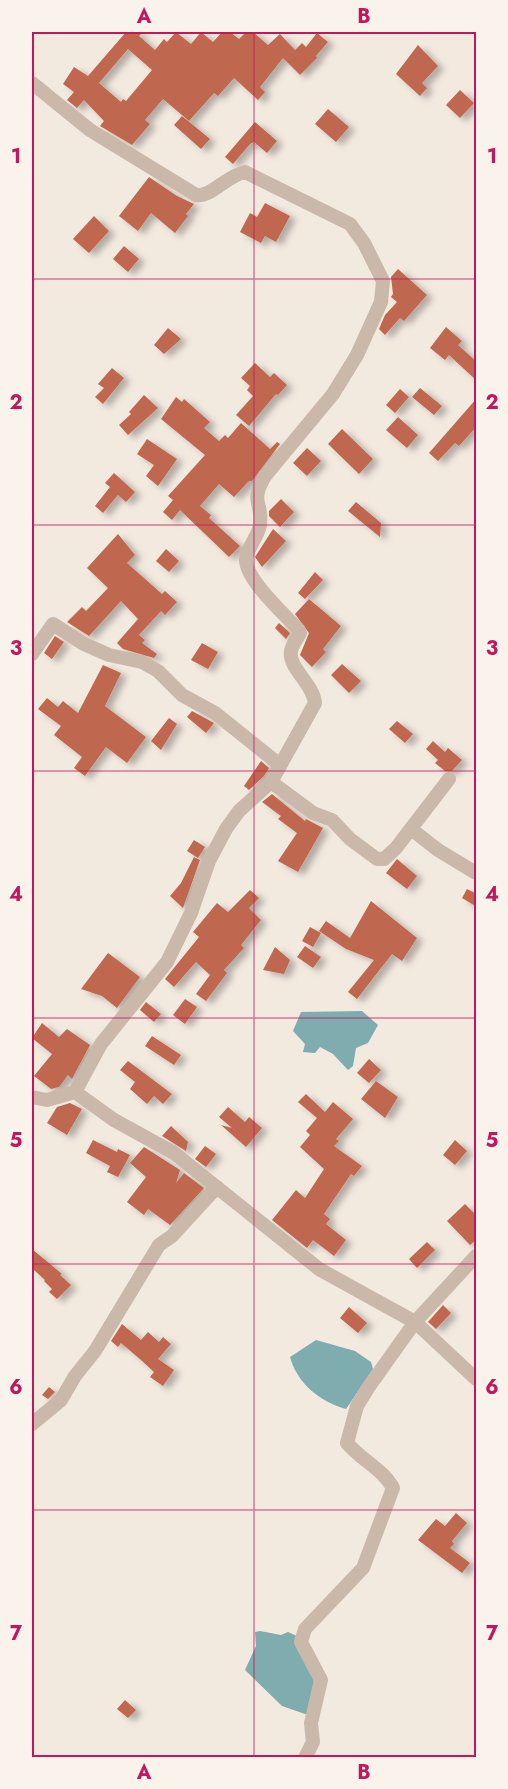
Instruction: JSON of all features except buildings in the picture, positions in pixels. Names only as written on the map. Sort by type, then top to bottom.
[{"type":"street","points":[[32,83],[90,130],[196,195],[208,194],[224,180],[245,172],[342,218],[364,243],[383,281],[381,302],[357,355],[333,394],[265,476],[256,492],[260,522],[258,533],[246,557],[247,567],[254,580],[298,629],[300,633],[291,648],[291,656],[294,665],[310,685],[315,703],[271,782],[239,811],[226,829],[209,861],[191,913],[167,962],[101,1044],[82,1074],[75,1092]]},
{"type":"street","points":[[32,654],[53,624],[84,644],[109,655],[141,662],[158,671],[182,695],[214,713],[280,765]]},
{"type":"street","points":[[271,782],[313,813],[332,820],[350,838],[377,859],[389,856],[449,779]]},
{"type":"street","points":[[411,829],[438,850],[477,873]]},
{"type":"street","points":[[32,1097],[47,1100],[75,1092]]},
{"type":"street","points":[[75,1092],[114,1120],[174,1153],[319,1269],[415,1323],[477,1379]]},
{"type":"street","points":[[32,1424],[61,1400],[75,1376],[95,1351],[159,1245],[172,1236],[217,1187]]},
{"type":"street","points":[[305,1758],[314,1742],[311,1723],[321,1680],[301,1642],[305,1629],[363,1568],[393,1488],[388,1479],[347,1443],[357,1406],[415,1323],[477,1256]]},
{"type":"water","points":[[362,1011],[378,1025],[368,1043],[356,1048],[353,1066],[348,1070],[333,1054],[320,1047],[315,1053],[303,1052],[305,1044],[293,1031],[301,1012]]},
{"type":"water","points":[[316,1340],[355,1351],[371,1362],[373,1369],[346,1409],[327,1402],[311,1390],[293,1366],[290,1357]]},
{"type":"water","points":[[255,1632],[281,1635],[288,1632],[297,1636],[316,1681],[308,1715],[282,1706],[245,1670],[256,1646]]}]
